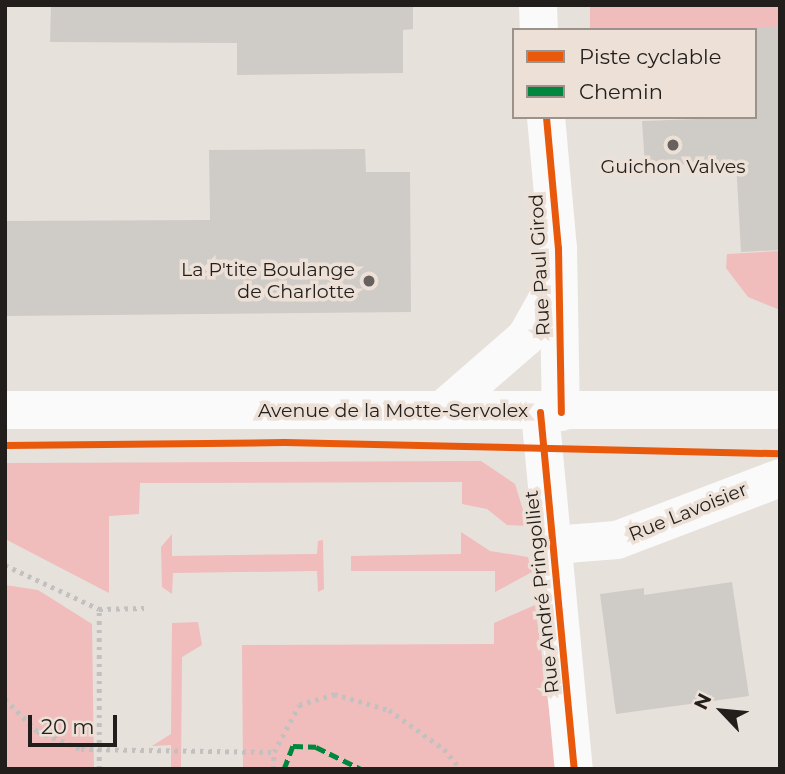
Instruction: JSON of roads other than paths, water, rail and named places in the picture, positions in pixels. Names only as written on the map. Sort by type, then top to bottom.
[{"type":"street","points":[[538,5],[539,28]]},
{"type":"street","name":"Rue Paul Girod","points":[[546,119],[559,278],[550,412]]},
{"type":"street","name":"Rue Paul Girod","points":[[442,410],[526,337],[559,278]]},
{"type":"street","name":"Avenue de la Motte-Servolex","points":[[5,410],[780,410]]},
{"type":"street","name":"Rue André Pringolliet","points":[[550,412],[554,545],[574,769]]},
{"type":"street","name":"Rue Lavoisier","points":[[554,545],[617,541],[780,478]]},
{"type":"place","name":"Guichon Valves","points":[[673,145]]},
{"type":"place","name":"La P'tite Boulange de Charlotte","points":[[369,281]]}]
